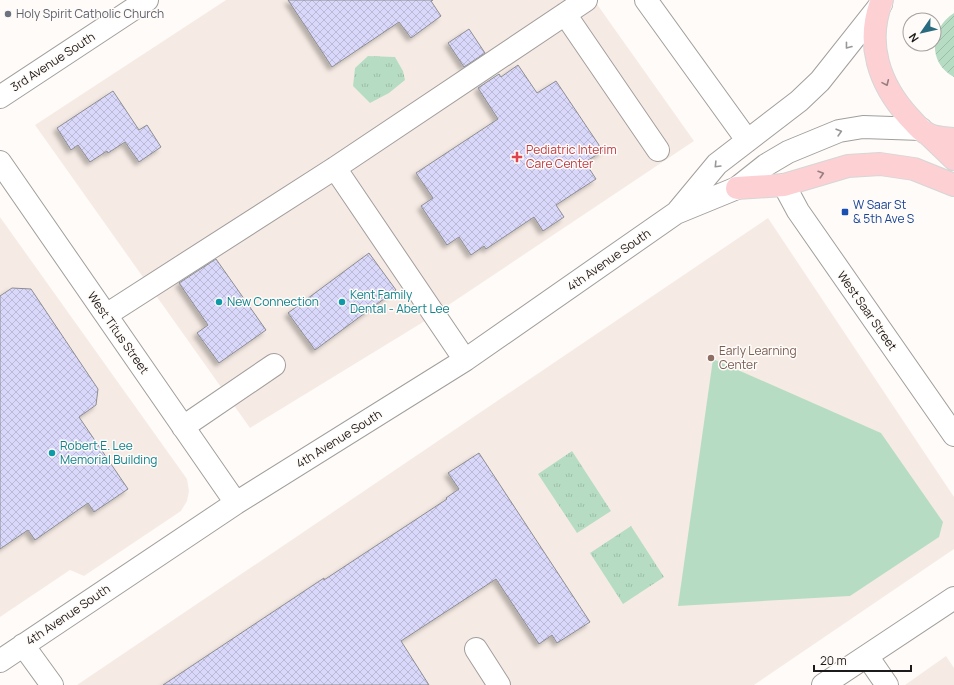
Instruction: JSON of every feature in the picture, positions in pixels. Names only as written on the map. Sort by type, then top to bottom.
[{"type":"main road","points":[[881,2],[874,32],[877,61],[888,88],[906,113],[954,159]]},
{"type":"main road","points":[[925,132],[954,139]]},
{"type":"main road","points":[[737,188],[784,185],[848,166],[880,164],[914,170],[954,185]]},
{"type":"street","name":"3rd Avenue South","points":[[0,97],[147,0]]},
{"type":"street","points":[[106,315],[335,168],[586,0]]},
{"type":"street","points":[[646,0],[747,140]]},
{"type":"street","name":"4th Avenue South","points":[[676,213],[717,164],[799,101],[820,80],[881,2]]},
{"type":"street","points":[[565,14],[658,150]]},
{"type":"street","name":"4th Avenue South","points":[[0,661],[236,503],[465,360],[676,213],[737,188],[766,165],[788,152],[839,131],[863,127],[925,132]]},
{"type":"street","name":"West Titus Street","points":[[0,162],[236,503]]},
{"type":"street","points":[[335,168],[465,360]]},
{"type":"street","name":"West Saar Street","points":[[784,185],[798,211],[954,435]]},
{"type":"street","points":[[183,427],[274,366]]},
{"type":"street","points":[[823,685],[954,598]]},
{"type":"street","points":[[23,645],[52,685]]},
{"type":"street","points":[[476,649],[499,685]]},
{"type":"street","points":[[867,656],[888,685]]},
{"type":"shaded area","points":[[226,0],[594,0],[694,141],[420,324],[250,428],[35,125]]},
{"type":"shaded area","points":[[0,217],[187,479],[189,491],[187,501],[181,511],[84,576],[70,570],[0,617]]},
{"type":"shaded area","name":"Early Learning Center","points":[[768,218],[954,497],[954,549],[754,685],[77,685]]},
{"type":"shaded area","points":[[946,656],[954,668],[954,685],[905,685]]},
{"type":"green space","points":[[954,13],[954,77],[945,71],[939,63],[936,55],[936,52],[942,52],[942,24]]},
{"type":"green space","points":[[368,56],[395,57],[403,71],[405,80],[389,93],[370,103],[353,86],[355,68]]},
{"type":"green space","points":[[713,359],[881,433],[943,522],[939,537],[850,596],[678,606]]},
{"type":"green space","points":[[572,451],[611,511],[577,533],[538,474]]},
{"type":"green space","points":[[631,526],[664,577],[623,604],[590,553]]},
{"type":"building","points":[[288,0],[433,0],[431,1],[441,16],[411,38],[399,22],[332,67]]},
{"type":"building","points":[[469,29],[485,53],[464,67],[448,43]]},
{"type":"building","name":"Pediatric Interim Care Center","points":[[518,65],[537,93],[556,81],[603,151],[585,162],[596,179],[556,205],[564,217],[543,231],[534,217],[486,249],[484,246],[471,255],[459,237],[447,245],[421,206],[433,198],[416,173],[498,119],[478,88],[499,74],[501,77]]},
{"type":"building","points":[[113,91],[139,130],[147,125],[161,147],[139,162],[125,142],[90,162],[78,145],[71,150],[57,128]]},
{"type":"building","name":"Kent Family Dental - Abert Lee","points":[[369,253],[396,290],[315,350],[288,313]]},
{"type":"building","name":"New Connection","points":[[216,259],[266,330],[219,363],[197,333],[208,325],[179,283]]},
{"type":"building","name":"Robert E. Lee Memorial Building","points":[[12,288],[31,289],[98,389],[96,405],[79,417],[128,489],[94,512],[88,503],[35,540],[28,530],[0,549],[0,296]]},
{"type":"building","points":[[479,453],[590,622],[557,643],[552,635],[539,644],[496,579],[401,641],[429,685],[163,685],[324,578],[324,580],[447,499],[446,498],[459,489],[448,473]]},
{"type":"place","name":"Holy Spirit Catholic Church","points":[[8,14]]},
{"type":"place","name":"Pediatric Interim Care Center","points":[[517,157]]},
{"type":"place","name":"W Saar St & 5th Ave S","points":[[845,212]]},
{"type":"place","name":"New Connection","points":[[219,302]]},
{"type":"place","name":"Kent Family Dental - Abert Lee","points":[[342,302]]},
{"type":"place","name":"Early Learning Center","points":[[711,358]]},
{"type":"place","name":"Robert E. Lee Memorial Building","points":[[52,453]]}]
